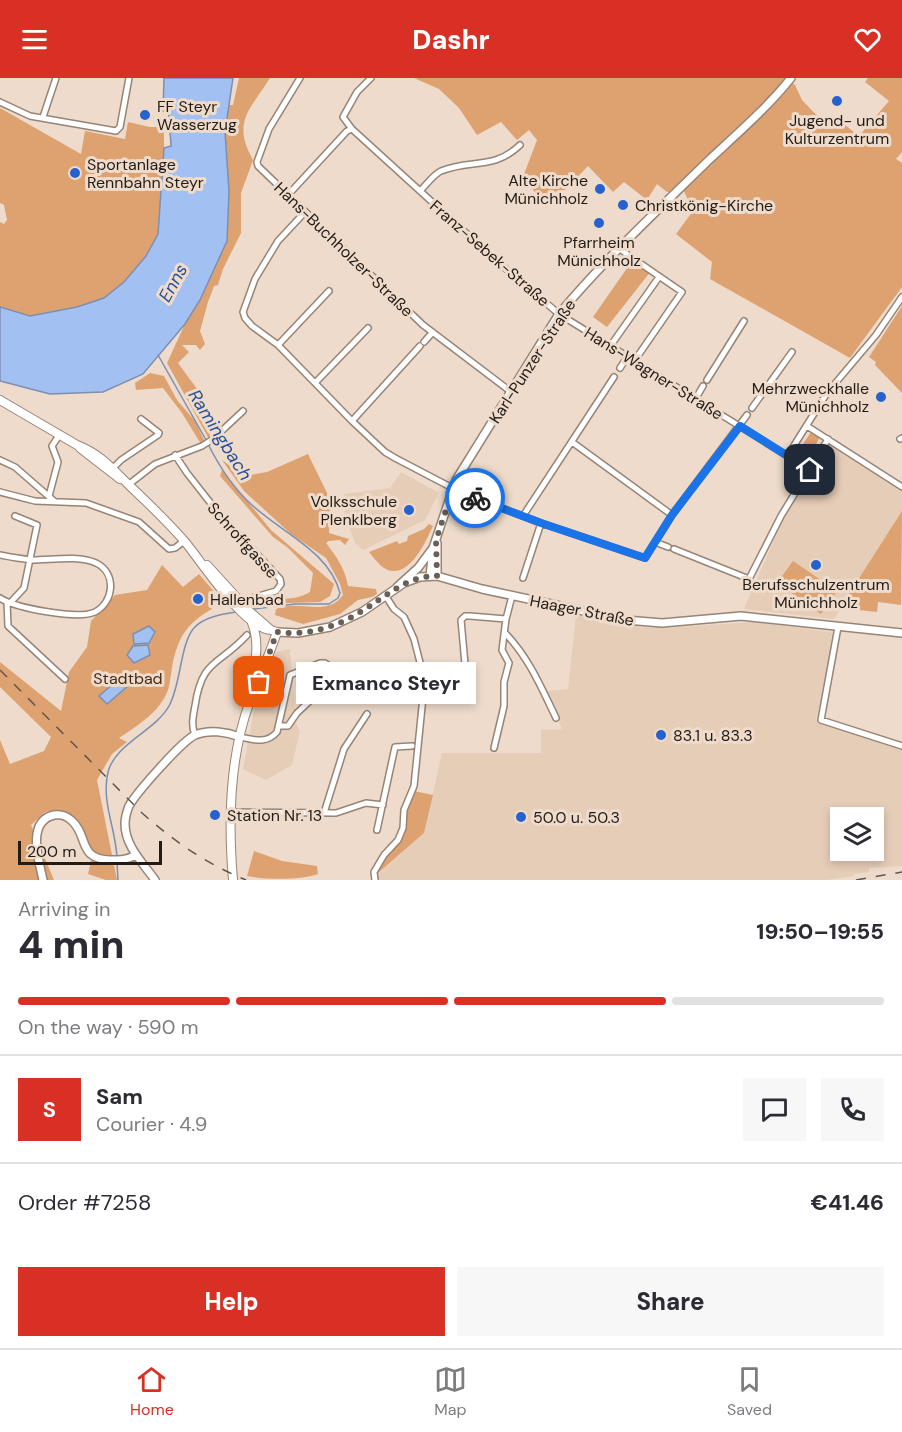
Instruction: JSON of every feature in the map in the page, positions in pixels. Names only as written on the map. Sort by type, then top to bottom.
[{"type":"main road","name":"Karl-Punzer-Straße","points":[[434,576],[435,544],[460,472],[559,314],[623,252],[658,209],[757,117],[791,78]]},
{"type":"main road","points":[[0,400],[60,434],[87,455],[112,470],[184,541],[211,576],[241,605],[274,631]]},
{"type":"main road","points":[[0,405],[11,408]]},
{"type":"main road","name":"Karl-Punzer-Straße","points":[[397,587],[417,568],[435,544]]},
{"type":"main road","points":[[251,622],[262,629],[274,631],[310,632],[330,627],[362,612],[411,580],[434,576]]},
{"type":"main road","name":"Haager Straße","points":[[434,576],[512,596],[648,623],[675,623],[741,616],[902,633]]},
{"type":"main road","points":[[241,605],[256,635],[258,651]]},
{"type":"main road","points":[[250,702],[258,651],[264,635],[274,631]]},
{"type":"main road","points":[[233,880],[231,812],[234,769],[250,702],[274,631]]},
{"type":"main road","points":[[154,880],[128,840],[125,828],[129,806],[185,742],[195,735],[213,731],[240,737]]},
{"type":"main road","points":[[43,880],[37,832],[42,822],[51,816],[62,815],[71,820],[85,848],[97,858],[123,860],[136,855]]},
{"type":"street","points":[[43,117],[56,78]]},
{"type":"street","points":[[0,102],[21,113],[116,131],[120,127],[129,78]]},
{"type":"street","name":"Hans-Buchholzer-Straße","points":[[300,78],[269,129],[257,162],[258,166],[432,333],[510,391]]},
{"type":"street","points":[[288,195],[347,131],[352,129],[343,117],[357,92],[371,78]]},
{"type":"street","name":"Franz-Sebek-Straße","points":[[352,129],[559,314]]},
{"type":"street","name":"Franz-Sebek-Straße","points":[[420,191],[438,172],[492,162],[509,155],[520,145]]},
{"type":"street","points":[[305,212],[278,241],[255,279],[243,312],[245,318],[278,345],[385,452],[453,489],[541,523],[645,558],[672,515],[747,415]]},
{"type":"street","points":[[634,259],[682,292],[635,360]]},
{"type":"street","points":[[611,345],[659,277]]},
{"type":"street","points":[[278,345],[329,291]]},
{"type":"street","points":[[788,455],[838,378],[876,335],[902,297]]},
{"type":"street","name":"Hans-Wagner-Straße","points":[[559,314],[810,470]]},
{"type":"street","points":[[707,380],[744,321]]},
{"type":"street","points":[[315,383],[368,328]]},
{"type":"street","points":[[352,421],[432,333]]},
{"type":"street","points":[[752,408],[792,352]]},
{"type":"street","points":[[620,368],[628,356]]},
{"type":"street","points":[[524,516],[614,377]]},
{"type":"street","points":[[696,398],[703,386]]},
{"type":"street","points":[[128,484],[154,464],[202,446],[213,439],[243,411]]},
{"type":"street","points":[[112,470],[159,433],[141,419]]},
{"type":"street","points":[[807,426],[902,487]]},
{"type":"street","points":[[49,496],[58,462],[52,446],[60,434]]},
{"type":"street","points":[[655,542],[749,579],[781,516],[828,439]]},
{"type":"street","points":[[572,442],[672,515]]},
{"type":"street","name":"Schroffgasse","points":[[175,455],[216,510],[280,579],[281,584],[276,591],[248,599],[241,605]]},
{"type":"street","points":[[0,460],[15,467],[54,501]]},
{"type":"street","points":[[0,492],[36,501],[86,503],[137,521],[169,549],[175,548],[184,541]]},
{"type":"street","points":[[15,516],[36,525],[24,588],[9,603],[8,626],[65,679]]},
{"type":"street","points":[[523,578],[541,523]]},
{"type":"street","points":[[0,555],[30,560],[76,559],[96,563],[109,576],[111,584],[110,595],[104,604],[95,612],[83,614],[41,611],[9,603],[0,598]]},
{"type":"street","points":[[375,880],[374,872],[377,866],[401,835],[404,810],[414,786],[424,687],[423,672],[414,639],[404,617],[394,609],[385,595]]},
{"type":"street","points":[[494,748],[504,706],[504,682],[510,663],[502,650],[512,596]]},
{"type":"street","points":[[468,697],[461,620],[465,616],[470,616],[506,620]]},
{"type":"street","points":[[838,627],[833,663],[820,718],[822,721],[902,746]]},
{"type":"street","points":[[505,633],[530,663],[556,717]]},
{"type":"street","points":[[195,735],[192,723],[196,695],[206,671],[246,635]]},
{"type":"street","points":[[240,737],[256,741],[272,737],[279,726],[289,676],[320,663],[330,666],[335,671],[333,679],[297,713],[288,726],[279,726]]},
{"type":"street","points":[[324,813],[344,749],[367,714]]},
{"type":"street","points":[[377,830],[396,747],[412,746]]},
{"type":"street","points":[[231,812],[336,813],[366,803],[383,805]]},
{"type":"shaded area","name":"Berufsschulzentrum Münichholz","points":[[829,445],[902,492],[902,511],[834,619],[744,609],[782,521]]},
{"type":"shaded area","points":[[401,472],[439,493],[425,520],[363,550],[355,543],[345,515],[344,494],[390,488]]},
{"type":"shaded area","points":[[576,614],[642,627],[666,628],[752,622],[832,632],[828,669],[816,720],[874,741],[902,748],[902,866],[869,868],[869,872],[827,880],[379,880],[377,875],[424,833],[442,753],[541,753],[541,730],[562,729],[546,691],[568,689]]},
{"type":"shaded area","points":[[290,649],[297,726],[300,731],[292,765],[266,780],[243,769],[255,706],[276,652]]},
{"type":"green space","points":[[239,78],[270,78],[250,108],[244,126],[244,136],[253,160],[241,193],[241,233],[208,302],[200,331],[205,344],[200,350],[196,345],[182,345],[189,352],[178,363],[200,393],[198,407],[212,437],[209,439],[167,363],[185,324],[200,300],[227,241],[229,191],[225,132],[229,105],[233,105]]},
{"type":"green space","points":[[414,78],[787,78],[795,85],[802,100],[827,126],[836,118],[859,136],[889,101],[865,82],[868,78],[902,78],[902,152],[896,159],[902,163],[902,287],[850,358],[710,279],[712,262],[676,234],[693,211],[684,191],[667,192],[657,184],[647,200],[624,182],[613,192],[588,166],[565,190],[554,192],[544,204],[523,177],[537,140],[529,130],[517,140],[501,122],[477,135],[459,108],[439,89]]},
{"type":"green space","points":[[0,108],[81,154],[85,131],[125,139],[128,122],[150,127],[164,127],[164,167],[158,234],[146,256],[124,282],[104,298],[77,307],[30,316],[0,307],[0,222],[4,224],[7,220],[4,205],[0,203]]},
{"type":"green space","points":[[632,261],[651,271],[607,327],[593,317]]},
{"type":"green space","points":[[902,306],[902,393],[869,357]]},
{"type":"green space","points":[[150,373],[164,376],[177,400],[195,421],[205,442],[201,444],[163,388],[136,390],[135,383]]},
{"type":"green space","points":[[811,432],[820,437],[804,466],[793,459]]},
{"type":"green space","points":[[308,454],[327,493],[327,500],[330,500],[329,533],[349,539],[345,545],[340,540],[326,543],[340,563],[348,586],[376,589],[377,594],[358,600],[340,614],[303,624],[275,615],[276,609],[285,606],[321,607],[329,605],[343,595],[340,584],[326,558],[291,534],[244,491],[222,460],[244,476],[267,472]]},
{"type":"green space","points":[[222,470],[271,530],[334,584],[330,596],[320,602],[258,604],[248,601],[303,596],[310,592],[313,573],[287,547],[273,537],[220,476]]},
{"type":"green space","points":[[902,511],[901,605],[878,602],[877,612],[840,608]]},
{"type":"green space","points":[[429,524],[433,526],[422,547],[406,567],[392,571],[385,569],[369,552],[397,541],[399,544],[407,541],[408,536],[424,529]]},
{"type":"green space","points":[[793,561],[837,591],[821,614],[777,583]]},
{"type":"green space","name":"Stadtbad","points":[[162,565],[183,587],[199,574],[217,595],[208,603],[212,609],[196,620],[180,639],[168,690],[160,705],[147,718],[119,738],[127,742],[112,754],[97,780],[117,880],[106,880],[88,874],[93,852],[83,842],[78,824],[61,810],[45,812],[31,825],[54,880],[0,880],[0,740],[10,764],[44,751],[51,737],[0,687],[0,662],[61,711],[69,672],[87,647],[91,621],[115,595],[147,590]]},
{"type":"green space","points":[[414,791],[433,795],[424,833],[377,874],[384,858],[399,842]]},
{"type":"green space","points":[[254,851],[282,861],[317,866],[318,874],[283,879],[247,876]]},
{"type":"water","name":"Enns","points":[[164,78],[233,78],[225,132],[229,191],[227,241],[200,300],[185,324],[143,374],[103,392],[50,394],[0,381],[0,307],[30,316],[77,307],[104,298],[124,282],[146,256],[158,234],[164,148],[171,146],[169,114],[163,111]]},
{"type":"water","points":[[149,626],[155,632],[149,643],[134,644],[133,634]]},
{"type":"water","points":[[148,645],[150,655],[134,663],[127,655],[133,646]]},
{"type":"water","points":[[127,672],[135,680],[107,704],[99,696]]},
{"type":"waterway","name":"Ramingbach","points":[[158,355],[206,440]]},
{"type":"waterway","name":"Ramingbach","points":[[208,444],[222,469],[239,492],[264,515],[315,554],[326,565],[340,593],[338,598],[329,604],[295,604],[253,609]]},
{"type":"waterway","name":"Ramingbach","points":[[117,858],[106,794],[108,772],[112,762],[127,745],[155,723],[169,706],[186,644],[194,628],[208,619],[236,612]]},
{"type":"waterway","name":"Ramingbach","points":[[117,863],[118,880]]},
{"type":"railway","points":[[0,670],[154,824],[204,859],[246,880]]},
{"type":"railway","points":[[856,880],[902,872]]},
{"type":"way so far","points":[[259,682],[277,632],[310,632],[330,627],[362,612],[404,583],[420,577],[437,576],[436,540],[453,489],[475,498]]},
{"type":"place","name":"Jugend- und Kulturzentrum","points":[[837,101]]},
{"type":"place","name":"FF Steyr Wasserzug","points":[[145,115]]},
{"type":"place","name":"Sportanlage Rennbahn Steyr","points":[[75,173]]},
{"type":"place","name":"Alte Kirche Münichholz","points":[[600,189]]},
{"type":"place","name":"Christkönig-Kirche","points":[[623,205]]},
{"type":"place","name":"Pfarrheim Münichholz","points":[[599,223]]},
{"type":"place","name":"Mehrzweckhalle Münichholz","points":[[881,397]]},
{"type":"place","name":"Volksschule Plenklberg","points":[[409,510]]},
{"type":"place","name":"Berufsschulzentrum Münichholz","points":[[816,565]]},
{"type":"place","name":"Hallenbad","points":[[198,599]]},
{"type":"place","name":"Exmanco Steyr","points":[[259,682]]},
{"type":"place","name":"83.1 u. 83.3","points":[[661,735]]},
{"type":"place","name":"Station Nr. 13","points":[[215,815]]},
{"type":"place","name":"50.0 u. 50.3","points":[[521,817]]},
{"type":"route","points":[[475,498],[645,558],[686,495],[740,426],[810,470]]}]
